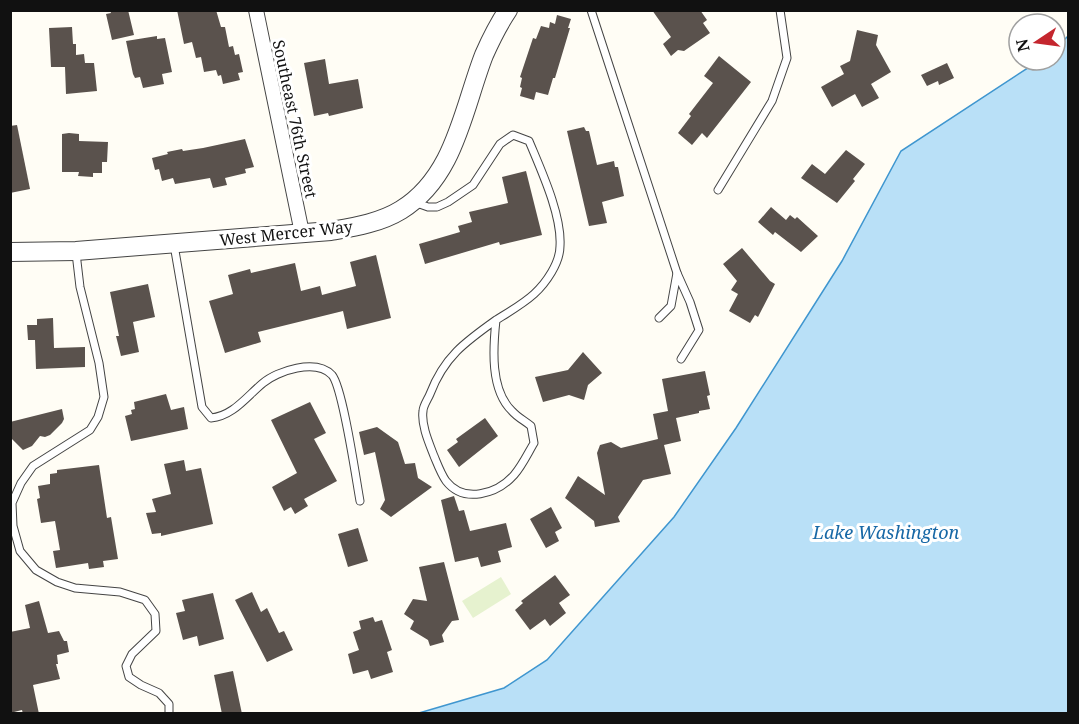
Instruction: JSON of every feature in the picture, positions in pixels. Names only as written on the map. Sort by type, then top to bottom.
[{"type":"street","name":"Southeast 76th Street","points":[[256,10],[302,233]]},
{"type":"street","name":"West Mercer Way","points":[[10,252],[76,251],[331,231],[374,221],[399,211],[413,201],[441,168],[452,147],[483,57],[495,30],[508,10]]},
{"type":"lane","points":[[591,10],[677,273],[699,330],[681,359]]},
{"type":"lane","points":[[718,190],[772,101],[787,58],[780,10]]},
{"type":"lane","points":[[413,201],[428,207],[436,207],[447,202],[472,185],[500,144],[513,135],[529,141],[544,175],[559,226],[561,248],[550,274],[534,294],[496,320],[465,342],[437,375],[423,411],[426,435],[435,459],[446,481],[461,493],[479,495],[498,488],[514,475],[534,443],[531,426],[510,410],[498,387],[493,348],[496,320]]},
{"type":"lane","points":[[174,243],[202,407],[211,418],[222,417],[231,412],[265,381],[289,369],[305,367],[331,374],[337,386],[360,501]]},
{"type":"lane","points":[[76,251],[80,287],[99,363],[104,397],[98,417],[90,430],[33,466],[21,483],[12,503],[13,526],[20,551],[36,570],[50,578],[75,588],[120,592],[145,600],[155,614],[156,631],[132,654],[126,666],[129,677],[141,686],[159,693],[169,704],[170,714]]},
{"type":"lane","points":[[659,318],[671,306],[677,273]]},
{"type":"green space","points":[[501,577],[511,594],[473,618],[462,601]]},
{"type":"water","name":"Lake Washington","points":[[1067,37],[1068,713],[419,713],[504,688],[547,660],[674,517],[736,428],[842,261],[901,151],[1022,72],[1067,72]]},
{"type":"building","points":[[110,10],[128,10],[134,35],[112,40],[106,14],[111,13]]},
{"type":"building","points":[[177,10],[216,10],[221,27],[225,27],[229,47],[233,46],[235,55],[239,54],[243,72],[238,73],[240,80],[223,84],[221,75],[218,76],[216,70],[204,72],[201,57],[196,58],[192,42],[184,44]]},
{"type":"building","points":[[652,10],[700,10],[707,20],[703,23],[710,33],[684,51],[678,50],[671,56],[663,44],[671,37]]},
{"type":"building","points":[[557,15],[571,19],[568,28],[570,28],[548,95],[536,92],[534,100],[520,96],[522,78],[520,77],[533,38],[536,39],[541,26],[549,28],[550,22],[555,24]]},
{"type":"building","points":[[72,27],[76,55],[84,54],[85,63],[94,63],[97,91],[66,94],[65,67],[51,67],[49,28]]},
{"type":"building","points":[[857,30],[878,35],[876,45],[891,72],[871,84],[879,98],[862,107],[855,94],[832,107],[821,87],[844,74],[840,66],[850,61]]},
{"type":"building","points":[[157,36],[157,39],[165,38],[172,72],[162,74],[164,84],[143,88],[140,77],[135,78],[133,74],[126,41]]},
{"type":"building","points":[[719,56],[751,82],[707,138],[702,133],[692,145],[678,133],[691,116],[689,114],[713,83],[704,76]]},
{"type":"building","points":[[325,59],[329,84],[358,79],[363,108],[329,116],[328,113],[314,116],[304,63]]},
{"type":"building","points":[[947,63],[954,78],[939,85],[938,81],[927,86],[921,75]]},
{"type":"building","points":[[17,125],[30,189],[10,193],[10,126]]},
{"type":"building","points":[[584,127],[586,131],[589,131],[597,165],[614,161],[615,167],[618,167],[624,196],[602,202],[607,223],[589,226],[567,131]]},
{"type":"building","points":[[62,134],[79,134],[79,141],[108,142],[107,162],[102,162],[102,173],[93,173],[93,177],[78,176],[79,172],[62,172]]},
{"type":"building","points":[[245,139],[254,167],[245,169],[246,173],[225,178],[227,185],[213,188],[210,178],[175,184],[173,178],[162,181],[159,169],[155,170],[152,158],[168,154],[167,152],[203,148]]},
{"type":"building","points":[[846,150],[865,164],[837,203],[801,178],[812,164],[825,174]]},
{"type":"building","points":[[526,171],[542,235],[500,245],[499,242],[425,264],[419,244],[460,232],[458,226],[472,222],[469,212],[508,203],[502,177]]},
{"type":"building","points":[[771,207],[786,220],[790,215],[795,219],[797,217],[818,236],[801,252],[775,232],[773,235],[758,222]]},
{"type":"building","points":[[742,248],[775,284],[758,317],[755,315],[750,323],[729,311],[738,294],[731,290],[737,281],[723,264]]},
{"type":"building","points":[[376,255],[391,318],[347,329],[343,311],[258,332],[261,342],[225,353],[209,301],[233,294],[228,275],[250,269],[251,273],[295,263],[301,291],[320,286],[322,295],[356,286],[350,262]]},
{"type":"building","points":[[148,284],[155,317],[133,322],[139,352],[121,356],[110,292]]},
{"type":"building","points":[[53,318],[54,348],[85,347],[85,367],[36,369],[35,340],[28,340],[27,325],[37,325],[37,319]]},
{"type":"building","points":[[583,352],[602,373],[588,385],[584,400],[569,395],[543,402],[535,377],[568,370]]},
{"type":"building","points":[[705,371],[710,395],[707,396],[710,409],[676,418],[681,441],[664,445],[671,474],[643,480],[618,517],[620,522],[595,527],[594,521],[565,498],[578,476],[605,495],[597,453],[600,445],[611,442],[621,448],[658,439],[653,414],[668,411],[662,379]]},
{"type":"building","points":[[166,394],[171,410],[184,407],[188,429],[131,441],[125,416],[132,414],[131,410],[135,409],[134,402]]},
{"type":"building","points":[[310,402],[326,433],[314,439],[337,481],[304,499],[308,506],[295,514],[291,507],[284,511],[272,487],[297,473],[271,420]]},
{"type":"building","points":[[62,409],[64,419],[62,423],[50,435],[40,436],[32,446],[23,450],[10,437],[10,422]]},
{"type":"building","points":[[485,418],[498,436],[459,467],[447,450],[458,442],[456,439]]},
{"type":"building","points":[[377,427],[398,442],[405,464],[415,463],[418,478],[432,487],[391,517],[380,509],[385,500],[375,452],[364,455],[359,432]]},
{"type":"building","points":[[184,460],[186,471],[201,468],[213,524],[161,536],[161,533],[152,534],[146,513],[156,512],[152,499],[171,494],[164,464]]},
{"type":"building","points":[[99,465],[107,518],[111,517],[118,559],[103,561],[104,567],[89,569],[88,563],[56,568],[53,551],[60,550],[55,521],[41,523],[37,499],[40,498],[38,486],[50,484],[50,474],[57,473],[57,470]]},
{"type":"building","points":[[454,496],[459,511],[464,510],[470,531],[506,523],[512,547],[498,551],[501,562],[481,567],[478,557],[455,562],[441,500]]},
{"type":"building","points":[[551,507],[562,528],[555,532],[559,541],[546,548],[530,519]]},
{"type":"building","points":[[358,528],[368,561],[348,567],[338,534]]},
{"type":"building","points":[[444,562],[459,620],[452,621],[442,635],[444,642],[430,646],[428,640],[410,629],[414,621],[404,614],[413,599],[427,601],[419,567]]},
{"type":"building","points":[[555,575],[570,595],[559,603],[566,613],[550,626],[545,619],[530,630],[515,610],[523,603],[521,601]]},
{"type":"building","points":[[252,592],[261,612],[267,608],[279,633],[284,631],[293,650],[267,662],[235,600]]},
{"type":"building","points":[[213,593],[224,639],[199,646],[197,636],[183,640],[176,613],[185,611],[182,600]]},
{"type":"building","points":[[39,601],[48,633],[59,631],[64,641],[67,641],[69,652],[57,655],[58,664],[56,664],[60,679],[33,685],[39,714],[23,714],[22,710],[10,713],[10,632],[30,628],[25,605]]},
{"type":"building","points":[[373,617],[375,622],[382,620],[392,650],[387,652],[393,672],[371,679],[368,670],[353,674],[348,654],[359,650],[353,632],[361,629],[359,621]]},
{"type":"building","points":[[233,671],[242,714],[222,714],[214,675]]}]
